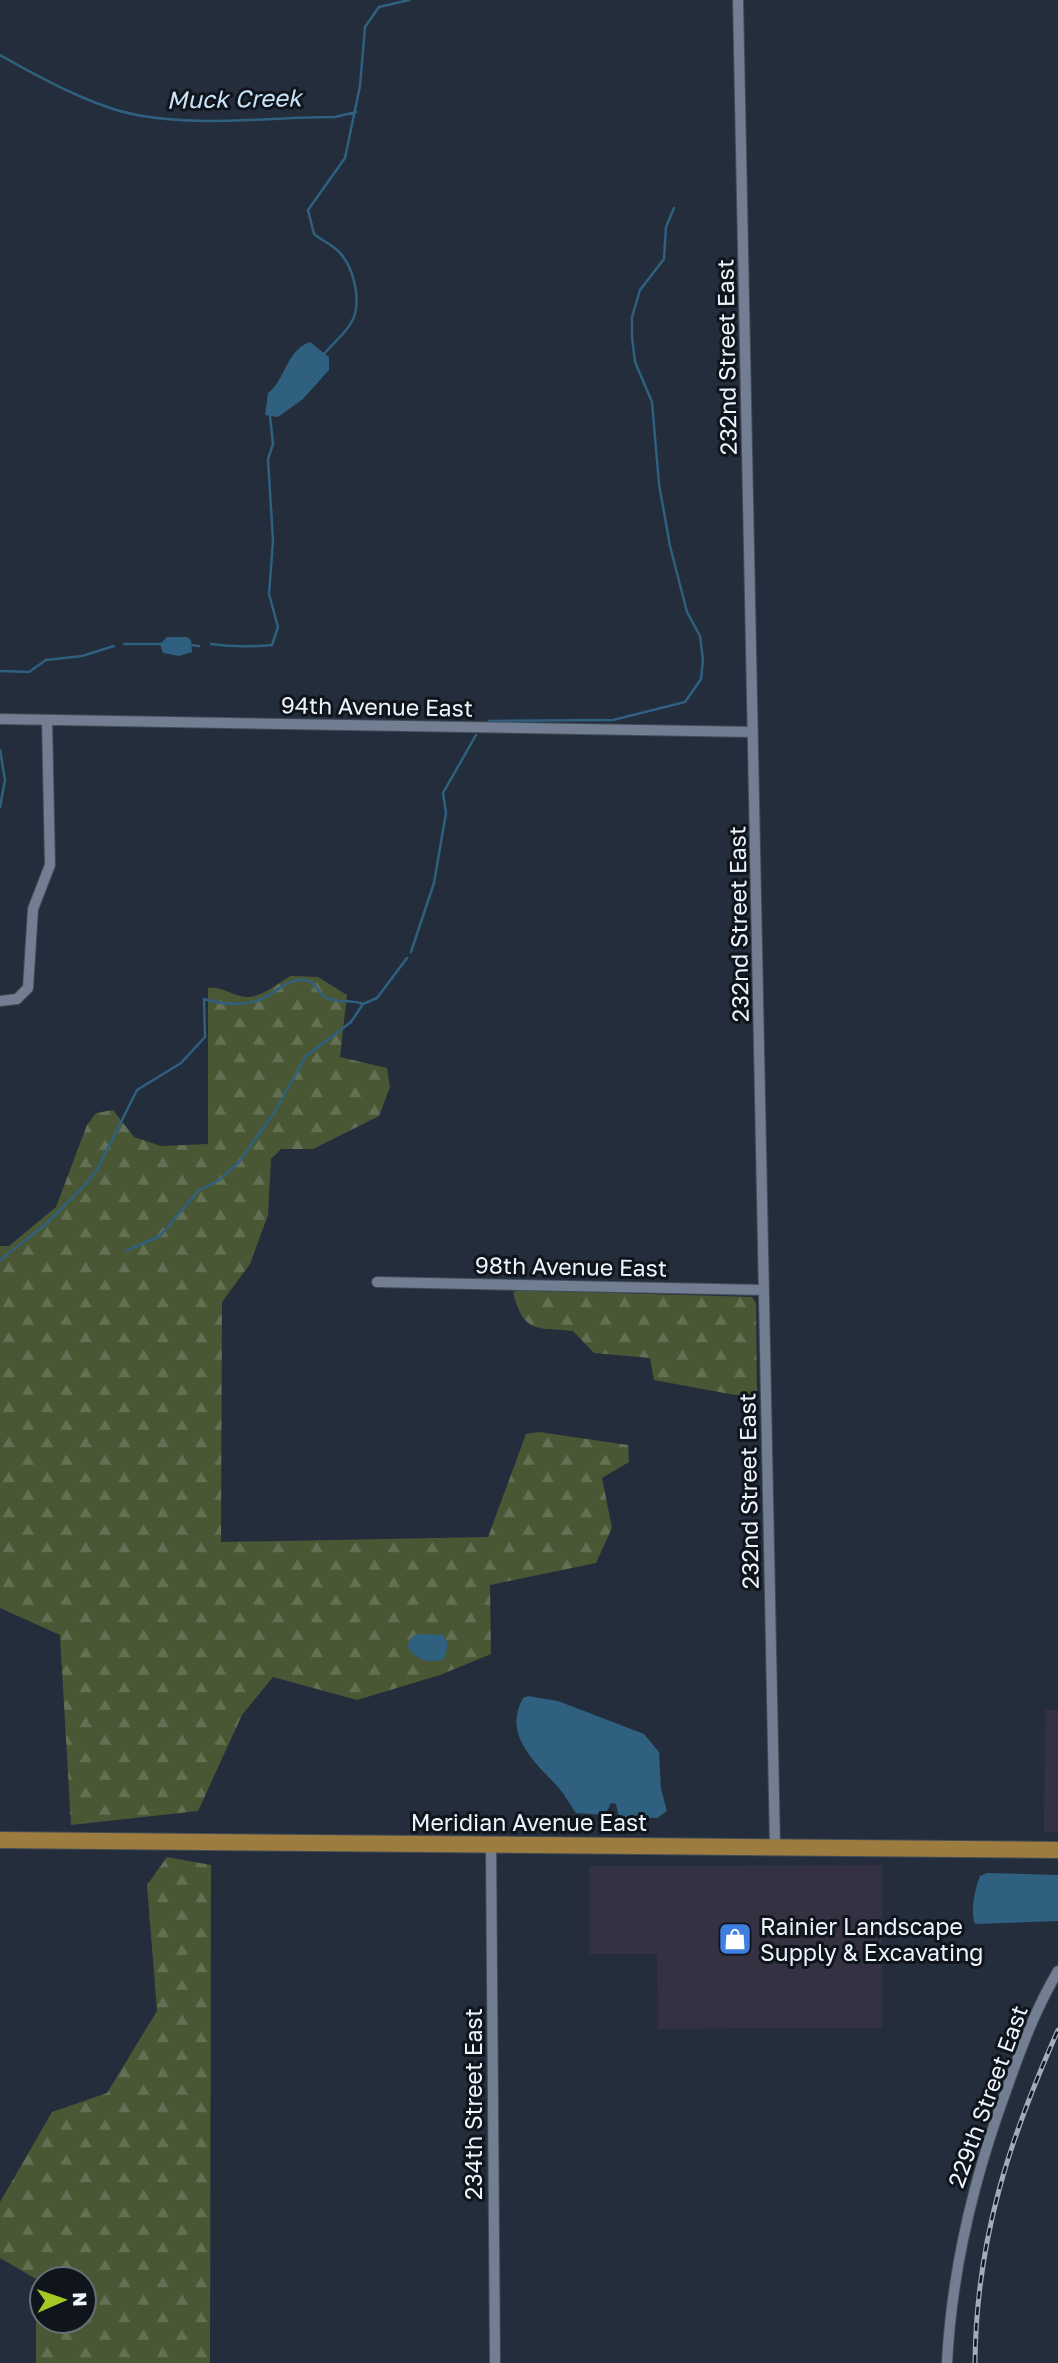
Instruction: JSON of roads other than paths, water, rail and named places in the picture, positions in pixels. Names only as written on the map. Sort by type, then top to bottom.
[{"type":"main road","name":"Meridian Avenue East","points":[[0,1840],[1058,1850]]},
{"type":"street","name":"232nd Street East","points":[[738,0],[775,1847]]},
{"type":"street","name":"94th Avenue East","points":[[0,719],[753,732]]},
{"type":"street","points":[[0,1001],[17,999],[26,991],[31,971],[33,909],[50,865],[47,720]]},
{"type":"street","name":"98th Avenue East","points":[[377,1282],[764,1290]]},
{"type":"street","name":"234th Street East","points":[[491,1845],[495,2363]]},
{"type":"street","name":"229th Street East","points":[[947,2363],[959,2259],[978,2168],[1025,2036],[1058,1971]]},
{"type":"water","points":[[310,342],[329,357],[329,370],[303,399],[278,417],[265,415],[268,393],[274,388],[291,358]]},
{"type":"water","points":[[167,637],[187,637],[191,640],[192,652],[179,656],[163,653],[160,644]]},
{"type":"water","points":[[416,1634],[443,1635],[448,1644],[444,1659],[428,1661],[412,1652],[408,1648],[409,1640]]},
{"type":"water","points":[[528,1696],[558,1701],[644,1734],[659,1752],[661,1789],[667,1811],[657,1818],[619,1817],[616,1804],[611,1803],[605,1815],[576,1813],[561,1790],[532,1758],[519,1736],[518,1711],[523,1698]]},
{"type":"water","points":[[987,1873],[1058,1875],[1058,1921],[975,1924],[975,1893],[980,1876]]},
{"type":"waterway","points":[[325,353],[346,331],[355,315],[355,285],[343,257],[314,234],[308,210],[345,158],[360,86],[365,27],[379,7],[409,0]]},
{"type":"waterway","name":"Muck Creek","points":[[0,55],[85,98],[137,115],[211,121],[335,117],[356,112]]},
{"type":"waterway","points":[[489,721],[613,720],[685,702],[701,679],[703,660],[700,636],[687,612],[670,546],[659,484],[652,402],[635,362],[632,337],[632,317],[640,290],[664,259],[666,227],[674,208]]},
{"type":"waterway","points":[[211,644],[272,645],[278,627],[269,594],[273,541],[268,459],[273,444],[270,416]]},
{"type":"waterway","points":[[124,644],[162,644]]},
{"type":"waterway","points":[[190,645],[199,646]]},
{"type":"waterway","points":[[0,671],[29,672],[46,660],[82,656],[114,646]]},
{"type":"waterway","points":[[411,952],[434,883],[446,813],[443,793],[476,735]]},
{"type":"waterway","points":[[0,750],[5,780],[0,807]]},
{"type":"waterway","points":[[126,1251],[160,1236],[198,1191],[219,1180],[239,1162],[274,1113],[306,1056],[351,1022],[363,1004],[377,998],[407,958]]},
{"type":"waterway","points":[[0,1260],[45,1225],[86,1184],[98,1168],[137,1090],[181,1063],[205,1037],[204,999],[232,1004],[252,1002],[265,998],[286,984],[304,980],[314,984],[322,995],[329,999],[363,1004]]},
{"type":"railway","points":[[975,2363],[981,2275],[998,2192],[1024,2111],[1058,2030]]},
{"type":"place","name":"Rainier Landscape Supply & Excavating","points":[[735,1939]]}]
